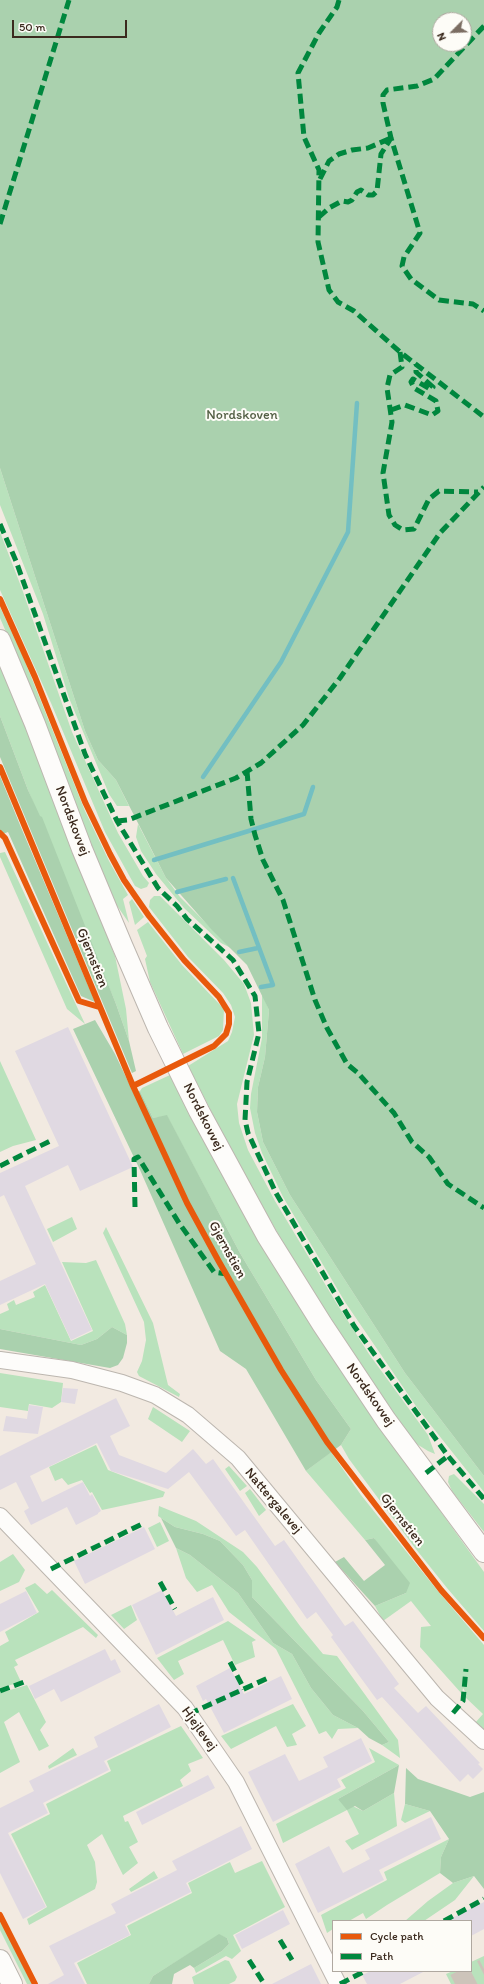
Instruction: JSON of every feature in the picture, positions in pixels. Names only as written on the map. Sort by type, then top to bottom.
[{"type":"street","name":"Nordskovvej","points":[[0,640],[35,724],[82,849],[127,959],[158,1028],[199,1110],[267,1236],[322,1324],[386,1420],[484,1552]]},
{"type":"street","name":"Nattergalevej","points":[[0,1360],[72,1370],[122,1383],[155,1395],[188,1415],[238,1458],[437,1698],[484,1741]]},
{"type":"street","name":"Hjejlevej","points":[[0,1516],[185,1708],[236,1782],[338,1984]]},
{"type":"street","points":[[0,1960],[12,1984]]},
{"type":"green space","name":"Nordskoven","points":[[0,0],[484,0],[484,1476],[405,1373],[290,1195],[263,1142],[257,1112],[258,1087],[265,1057],[269,1010],[247,965],[211,929],[166,878],[116,780],[98,760],[85,731],[0,468]]},
{"type":"green space","points":[[0,468],[85,731],[98,760],[116,780],[129,806],[117,806],[109,794],[69,698],[43,614],[0,505]]},
{"type":"green space","points":[[0,532],[22,589],[72,732],[118,833],[143,876],[149,883],[147,887],[141,889],[135,886],[105,832],[51,703],[0,590]]},
{"type":"green space","points":[[0,607],[24,659],[85,811],[109,861],[128,895],[123,899],[129,923],[111,897],[41,713],[0,618]]},
{"type":"green space","points":[[0,662],[115,956],[126,1009],[129,1041],[116,1004],[28,790],[0,716]]},
{"type":"green space","points":[[0,716],[28,790],[40,816],[42,817],[116,1004],[129,1041],[136,1071],[132,1073],[0,757]]},
{"type":"green space","points":[[0,776],[95,1002],[81,996],[8,832],[0,835]]},
{"type":"green space","points":[[138,824],[166,878],[180,897],[231,948],[221,943],[184,908],[156,874],[141,851],[136,837]]},
{"type":"green space","points":[[5,852],[85,1024],[67,1009],[0,857],[0,853]]},
{"type":"green space","points":[[154,896],[160,896],[224,960],[244,984],[251,1003],[254,1035],[237,1104],[239,1123],[248,1150],[275,1201],[337,1304],[369,1354],[428,1435],[435,1454],[415,1443],[372,1383],[299,1271],[232,1152],[188,1066],[228,1041],[232,1032],[235,1017],[231,1005],[223,993],[188,957],[149,907],[150,900]]},
{"type":"green space","points":[[132,899],[144,917],[135,925],[129,902]]},
{"type":"green space","points":[[148,922],[182,965],[224,1009],[223,1030],[219,1036],[183,1054],[150,982],[145,959],[147,956],[137,930]]},
{"type":"green space","points":[[262,993],[269,1010],[265,1057],[258,1087],[257,1112],[263,1142],[290,1195],[405,1373],[484,1476],[484,1492],[418,1409],[345,1302],[283,1197],[262,1153],[255,1133],[250,1108],[251,1094],[262,1038]]},
{"type":"green space","points":[[95,1020],[115,1054],[134,1094],[140,1091],[153,1118],[167,1115],[240,1253],[316,1380],[351,1429],[341,1445],[306,1471],[246,1369],[220,1351],[140,1170],[73,1029]]},
{"type":"green space","points":[[0,1061],[36,1140],[13,1146],[0,1152]]},
{"type":"green space","points":[[170,1075],[383,1431],[484,1572],[484,1631],[415,1548],[349,1459],[341,1445],[351,1429],[316,1380],[240,1253],[167,1116],[153,1118],[140,1091],[142,1088]]},
{"type":"green space","points":[[72,1217],[77,1229],[53,1242],[47,1229]]},
{"type":"green space","points":[[106,1227],[153,1323],[168,1385],[180,1394],[179,1397],[139,1376],[137,1372],[142,1361],[146,1340],[144,1322],[103,1233]]},
{"type":"green space","points":[[96,1260],[125,1324],[127,1335],[112,1327],[97,1339],[81,1345],[0,1329],[0,1314],[9,1310],[7,1304],[14,1300],[16,1305],[35,1297],[33,1292],[45,1285],[71,1341],[93,1331],[62,1262],[86,1263]]},
{"type":"green space","points":[[112,1327],[127,1335],[127,1343],[123,1358],[118,1365],[110,1368],[0,1349],[0,1329],[81,1345],[97,1339]]},
{"type":"green space","points":[[0,1373],[63,1383],[61,1402],[52,1408],[29,1404],[28,1411],[0,1407]]},
{"type":"green space","points":[[153,1407],[190,1431],[182,1442],[148,1419]]},
{"type":"green space","points":[[96,1445],[108,1470],[165,1492],[163,1497],[102,1510],[92,1492],[90,1493],[82,1480],[68,1485],[62,1478],[55,1481],[49,1467]]},
{"type":"green space","points":[[331,1452],[361,1495],[437,1590],[484,1645],[484,1732],[475,1723],[483,1714],[465,1697],[466,1693],[463,1688],[462,1694],[420,1647],[421,1627],[431,1626],[411,1601],[383,1621],[375,1606],[406,1593],[374,1538],[365,1540],[306,1471]]},
{"type":"green space","points":[[229,1466],[247,1486],[240,1491],[225,1469]]},
{"type":"green space","points":[[454,1474],[484,1504],[484,1532],[452,1491],[448,1482],[449,1476]]},
{"type":"green space","points":[[250,1489],[266,1510],[259,1516],[245,1493]]},
{"type":"green space","points":[[159,1506],[196,1521],[243,1552],[257,1567],[300,1626],[323,1654],[337,1656],[398,1740],[400,1758],[382,1745],[389,1742],[363,1711],[252,1597],[252,1580],[243,1565],[220,1541],[203,1534],[175,1527],[158,1516]]},
{"type":"green space","points":[[161,1518],[175,1527],[203,1534],[220,1541],[243,1565],[252,1580],[252,1597],[363,1711],[389,1742],[382,1745],[369,1738],[358,1728],[333,1715],[311,1688],[292,1654],[273,1643],[238,1593],[190,1555],[176,1548]]},
{"type":"green space","points":[[160,1522],[169,1541],[157,1547],[148,1528]]},
{"type":"green space","points":[[374,1538],[410,1583],[406,1593],[375,1606],[335,1562],[344,1557],[364,1581],[385,1565],[365,1540]]},
{"type":"green space","points":[[176,1548],[190,1555],[238,1593],[273,1643],[292,1654],[311,1688],[333,1715],[358,1728],[338,1729],[332,1739],[326,1731],[319,1734],[276,1649],[229,1612],[212,1585],[197,1592],[186,1578]]},
{"type":"green space","points":[[13,1554],[25,1570],[19,1582],[0,1591],[0,1562]]},
{"type":"green space","points":[[35,1583],[47,1594],[52,1590],[98,1635],[96,1638],[83,1627],[15,1660],[18,1665],[14,1667],[21,1682],[0,1688],[0,1646],[9,1641],[5,1632],[39,1612],[25,1588]]},
{"type":"green space","points":[[131,1605],[137,1620],[124,1629],[111,1615]]},
{"type":"green space","points":[[228,1621],[256,1640],[252,1642],[255,1657],[235,1665],[223,1640],[178,1661],[184,1674],[174,1680],[157,1658]]},
{"type":"green space","points":[[27,1685],[46,1722],[40,1730],[49,1746],[39,1751],[19,1712],[4,1722],[20,1762],[0,1773],[0,1693]]},
{"type":"green space","points":[[293,1704],[306,1726],[292,1734],[297,1745],[287,1747],[276,1726],[231,1749],[221,1736]]},
{"type":"green space","points":[[181,1726],[203,1758],[188,1764],[191,1771],[180,1780],[183,1786],[123,1816],[125,1822],[128,1821],[138,1842],[129,1847],[138,1863],[123,1875],[102,1834],[87,1845],[95,1862],[97,1882],[95,1889],[29,1925],[27,1919],[47,1907],[11,1834],[50,1814],[46,1804],[111,1771],[107,1761]]},
{"type":"green space","points":[[73,1748],[77,1755],[49,1769],[48,1766]]},
{"type":"green space","points":[[369,1748],[399,1765],[338,1799],[363,1811],[394,1793],[397,1826],[352,1850],[345,1841],[359,1834],[347,1810],[283,1843],[276,1824],[346,1788],[341,1780],[375,1762]]},
{"type":"green space","points":[[399,1765],[394,1793],[363,1811],[355,1806],[347,1810],[338,1799]]},
{"type":"green space","points":[[406,1768],[418,1779],[470,1797],[484,1792],[484,1889],[474,1876],[453,1883],[440,1873],[441,1857],[449,1839],[430,1811],[405,1804]]},
{"type":"green space","points":[[405,1804],[430,1811],[405,1823],[401,1820]]},
{"type":"green space","points":[[449,1839],[441,1857],[440,1873],[366,1919],[363,1913],[351,1920],[332,1920],[332,1930],[327,1933],[321,1915],[387,1880],[384,1872]]},
{"type":"green space","points":[[262,1861],[285,1907],[233,1935],[241,1951],[232,1959],[226,1956],[196,1973],[194,1968],[222,1951],[229,1944],[227,1938],[219,1935],[153,1976],[149,1984],[87,1984],[77,1963],[131,1935],[127,1926],[192,1893],[188,1883],[230,1862],[235,1873]]},
{"type":"green space","points":[[154,1871],[158,1878],[131,1892],[129,1889]]},
{"type":"green space","points":[[474,1876],[455,1900],[425,1920],[406,1920],[428,1901],[453,1883]]},
{"type":"green space","points":[[0,1921],[32,1984],[27,1984],[0,1930]]},
{"type":"green space","points":[[219,1934],[227,1938],[229,1944],[222,1951],[194,1968],[190,1965],[174,1974],[172,1984],[149,1984],[153,1976]]},
{"type":"green space","points":[[484,1956],[484,1984],[451,1984],[446,1974],[451,1972],[472,1972],[472,1962]]},
{"type":"green space","points":[[225,1960],[229,1961],[237,1977],[235,1981],[229,1984],[194,1984],[192,1977]]},
{"type":"building","points":[[68,1027],[133,1167],[80,1191],[68,1165],[25,1186],[92,1330],[71,1340],[45,1284],[0,1305],[0,1281],[36,1264],[4,1195],[0,1197],[0,1173],[59,1146],[15,1051]]},
{"type":"building","points":[[63,1388],[78,1389],[75,1404],[61,1402]]},
{"type":"building","points":[[116,1398],[130,1426],[110,1436],[119,1455],[166,1473],[193,1449],[206,1464],[213,1459],[275,1546],[284,1540],[345,1626],[353,1621],[399,1684],[394,1688],[418,1713],[426,1706],[480,1763],[478,1764],[483,1769],[473,1779],[468,1774],[460,1782],[382,1697],[377,1700],[331,1637],[333,1635],[316,1612],[307,1619],[245,1530],[236,1536],[189,1472],[168,1489],[111,1471],[97,1443],[30,1476],[42,1502],[83,1482],[90,1496],[92,1494],[101,1511],[76,1525],[67,1507],[31,1525],[24,1511],[29,1508],[16,1482],[0,1490],[0,1456]]},
{"type":"building","points":[[29,1405],[43,1407],[38,1434],[3,1431],[6,1416],[27,1419]]},
{"type":"building","points":[[144,1527],[155,1549],[85,1584],[74,1561]]},
{"type":"building","points":[[162,1590],[176,1616],[213,1597],[224,1620],[156,1655],[132,1605]]},
{"type":"building","points":[[26,1591],[37,1613],[0,1632],[0,1604]]},
{"type":"building","points":[[105,1649],[111,1661],[115,1659],[121,1672],[61,1702],[54,1689],[35,1699],[29,1686]]},
{"type":"building","points":[[230,1668],[244,1694],[281,1676],[292,1699],[224,1733],[206,1699],[203,1701],[196,1686]]},
{"type":"building","points":[[159,1704],[171,1727],[104,1761],[109,1770],[43,1803],[48,1813],[8,1833],[46,1907],[23,1919],[0,1873],[0,1808],[34,1791],[29,1781],[98,1747],[94,1737]]},
{"type":"building","points":[[361,1738],[372,1761],[337,1779],[341,1787],[273,1822],[248,1772],[285,1754],[299,1781],[328,1767],[323,1757]]},
{"type":"building","points":[[208,1775],[215,1788],[142,1825],[136,1812]]},
{"type":"building","points":[[431,1817],[441,1839],[379,1870],[384,1880],[318,1913],[295,1864],[329,1846],[343,1873],[370,1859],[365,1850]]},
{"type":"building","points":[[241,1826],[252,1849],[186,1883],[191,1892],[125,1925],[130,1935],[74,1963],[85,1984],[48,1984],[64,1975],[49,1946],[116,1913],[111,1904],[177,1870],[172,1861]]},
{"type":"building","points":[[484,1902],[484,1929],[472,1935],[472,1920],[448,1920]]},
{"type":"building","points":[[283,1910],[290,1924],[242,1949],[235,1935]]},
{"type":"building","points":[[311,1964],[321,1984],[272,1984]]},
{"type":"building","points":[[369,1972],[423,1972],[400,1984],[367,1984],[362,1975]]},
{"type":"waterway","points":[[203,777],[281,662],[348,532],[357,403]]},
{"type":"waterway","points":[[154,860],[304,814],[313,787]]},
{"type":"waterway","points":[[233,878],[273,985],[261,987]]},
{"type":"waterway","points":[[177,892],[226,879]]},
{"type":"waterway","points":[[239,952],[258,948]]},
{"type":"tunnel","points":[[455,1984],[484,1969]]},
{"type":"marked path","points":[[0,224],[69,0]]},
{"type":"marked path","points":[[339,0],[337,7],[319,33],[298,73],[304,137],[319,170],[318,242],[329,290],[338,302],[354,311],[400,352],[484,417]]},
{"type":"marked path","points":[[484,26],[434,79],[417,86],[387,90],[383,95],[383,103],[391,138],[420,233],[404,257],[402,266],[411,279],[439,300],[473,304],[484,311]]},
{"type":"marked path","points":[[320,179],[329,161],[339,154],[352,150],[368,148],[391,138]]},
{"type":"marked path","points":[[319,217],[329,208],[342,201],[348,202],[352,200],[357,192],[361,190],[368,195],[373,195],[377,191],[381,154],[391,138]]},
{"type":"marked path","points":[[400,352],[402,367],[390,375],[387,388],[392,422],[383,473],[389,515],[395,525],[403,530],[414,529],[429,499],[439,491],[478,492]]},
{"type":"marked path","points":[[391,410],[405,405],[432,415],[438,411],[436,401],[414,388],[411,382],[413,379],[430,389],[433,387],[416,372],[416,364]]},
{"type":"marked path","points":[[117,821],[128,820],[236,778],[261,763],[303,725],[340,678],[440,533],[484,487]]},
{"type":"marked path","points":[[0,524],[16,561],[85,754],[117,821],[158,888],[177,906],[187,919],[233,960],[255,996],[259,1033],[247,1082],[245,1120],[248,1133],[276,1193],[354,1326],[448,1456],[484,1499]]},
{"type":"marked path","points":[[247,771],[251,819],[255,835],[263,860],[283,900],[315,1000],[327,1028],[347,1064],[358,1073],[394,1113],[412,1142],[429,1157],[448,1184],[484,1208]]},
{"type":"marked path","points":[[0,1166],[52,1140]]},
{"type":"marked path","points":[[135,1207],[134,1159],[138,1157],[179,1223],[214,1272],[227,1274]]},
{"type":"marked path","points":[[426,1473],[448,1456]]},
{"type":"marked path","points":[[51,1569],[142,1524]]},
{"type":"marked path","points":[[160,1582],[175,1609]]},
{"type":"marked path","points":[[230,1662],[244,1689]]},
{"type":"marked path","points":[[453,1713],[463,1701],[466,1669]]},
{"type":"marked path","points":[[0,1691],[24,1682],[25,1678]]},
{"type":"marked path","points":[[189,1714],[268,1678]]},
{"type":"marked path","points":[[446,1920],[484,1899]]},
{"type":"marked path","points":[[280,1940],[292,1960]]},
{"type":"marked path","points":[[249,1960],[263,1982]]},
{"type":"marked path","points":[[340,1984],[363,1972]]},
{"type":"cycle path","points":[[0,599],[35,677],[85,802],[124,880],[149,916],[184,960],[219,997],[229,1013],[229,1024],[226,1034],[214,1046],[133,1086]]},
{"type":"cycle path","name":"Gjernstien","points":[[0,767],[133,1086],[187,1203],[218,1260],[281,1370],[327,1442],[441,1590],[484,1638]]},
{"type":"cycle path","points":[[0,833],[5,838],[79,1001],[99,1007]]},
{"type":"cycle path","points":[[0,1915],[35,1984]]}]
